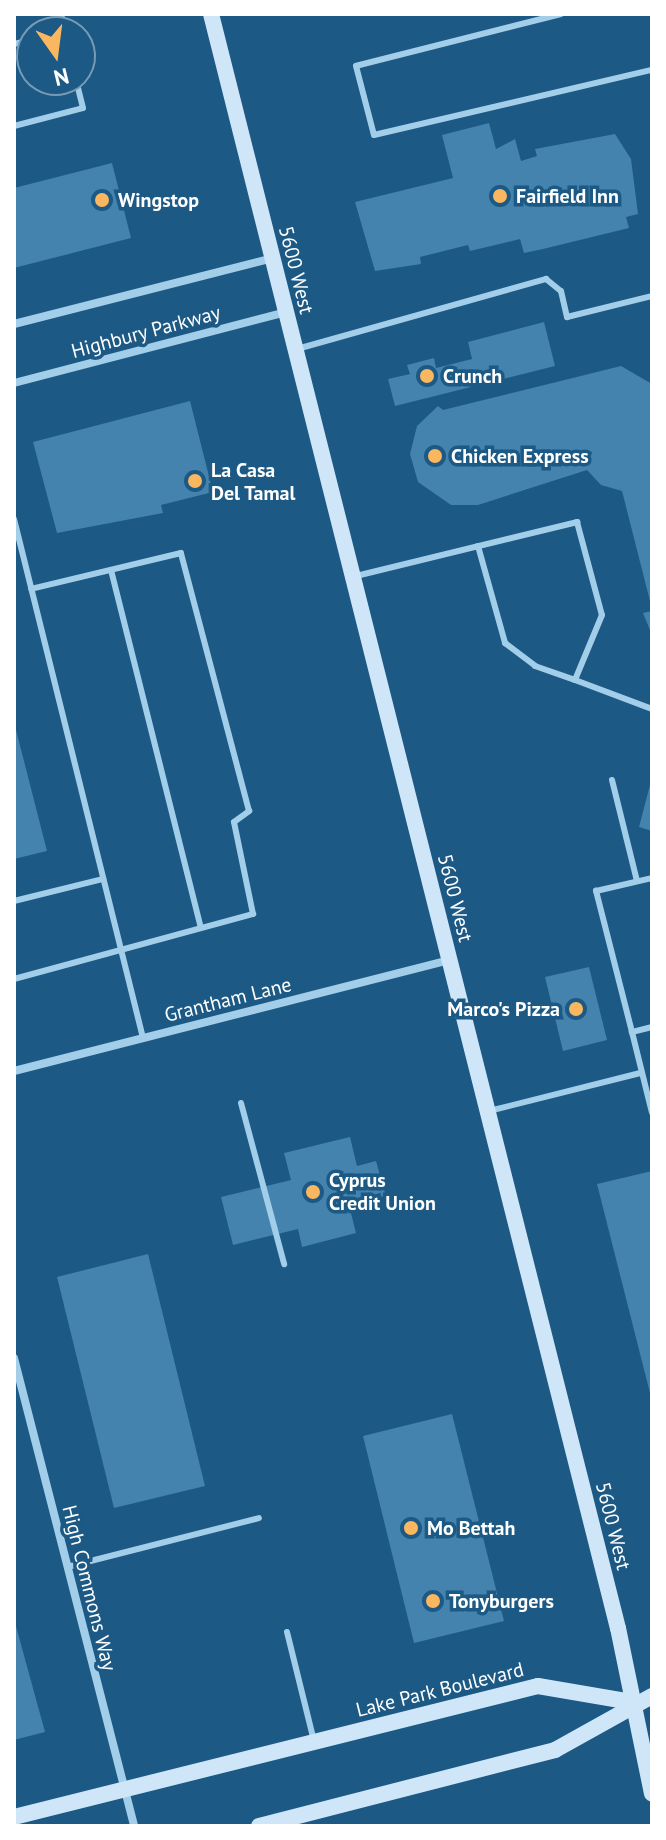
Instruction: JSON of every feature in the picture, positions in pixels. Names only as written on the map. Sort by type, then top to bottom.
[{"type":"main road","name":"5600 West","points":[[211,14],[488,1111],[652,1794]]},
{"type":"main road","name":"Lake Park Boulevard","points":[[14,1817],[538,1686],[632,1702]]},
{"type":"main road","points":[[259,1826],[555,1750],[632,1702],[652,1696]]},
{"type":"street","name":"Highbury Parkway","points":[[14,324],[273,258]]},
{"type":"street","name":"Highbury Parkway","points":[[14,383],[286,312]]},
{"type":"street","name":"Grantham Lane","points":[[14,1071],[449,960]]},
{"type":"street","name":"High Commons Way","points":[[14,1358],[134,1826]]},
{"type":"lane","points":[[561,14],[356,66],[374,135],[652,70]]},
{"type":"lane","points":[[14,126],[83,108],[80,96]]},
{"type":"lane","points":[[296,349],[546,279],[561,291],[567,317],[652,296]]},
{"type":"lane","points":[[14,519],[143,1038]]},
{"type":"lane","points":[[353,577],[577,522],[602,615],[575,680]]},
{"type":"lane","points":[[478,546],[505,643],[535,666],[652,709]]},
{"type":"lane","points":[[14,979],[253,914],[234,822],[249,811],[181,553],[31,589]]},
{"type":"lane","points":[[14,563],[24,560]]},
{"type":"lane","points":[[111,570],[201,928]]},
{"type":"lane","points":[[612,780],[637,881]]},
{"type":"lane","points":[[652,878],[596,891],[652,1113]]},
{"type":"lane","points":[[14,901],[103,879]]},
{"type":"lane","points":[[632,1032],[652,1027]]},
{"type":"lane","points":[[488,1111],[640,1073]]},
{"type":"lane","points":[[241,1103],[284,1264]]},
{"type":"lane","points":[[67,1567],[259,1518]]},
{"type":"lane","points":[[287,1632],[314,1743]]},
{"type":"building","name":"Fairfield Inn","points":[[489,123],[496,149],[515,139],[521,161],[537,156],[535,149],[615,134],[631,159],[638,214],[626,217],[629,228],[524,253],[520,239],[470,251],[468,245],[420,257],[421,264],[375,271],[355,202],[453,178],[442,135]]},
{"type":"building","points":[[112,163],[131,238],[14,268],[14,188]]},
{"type":"building","points":[[544,322],[555,366],[395,406],[388,379],[410,374],[407,365],[434,358],[436,368],[472,359],[468,342]]},
{"type":"building","points":[[621,366],[652,384],[652,609],[622,491],[601,485],[587,470],[478,505],[451,505],[418,482],[410,454],[417,426],[438,406],[443,410]]},
{"type":"building","points":[[190,401],[213,492],[161,505],[163,513],[57,533],[33,442]]},
{"type":"building","points":[[652,611],[652,635],[643,613]]},
{"type":"building","points":[[14,722],[47,851],[14,859]]},
{"type":"building","points":[[652,782],[652,831],[639,827]]},
{"type":"building","name":"Marco's Pizza","points":[[589,967],[607,1040],[563,1051],[545,977]]},
{"type":"building","name":"Cyprus Credit Union","points":[[350,1137],[357,1166],[376,1161],[388,1204],[351,1213],[356,1233],[302,1247],[298,1229],[233,1245],[221,1197],[291,1180],[284,1153]]},
{"type":"building","points":[[652,1171],[652,1397],[651,1397],[597,1184]]},
{"type":"building","points":[[148,1254],[205,1486],[114,1508],[57,1277]]},
{"type":"building","points":[[452,1414],[504,1621],[414,1643],[363,1436]]},
{"type":"building","points":[[14,1619],[45,1732],[14,1740]]},
{"type":"place","name":"Fairfield Inn","points":[[500,196]]},
{"type":"place","name":"Wingstop","points":[[102,200]]},
{"type":"place","name":"Crunch","points":[[427,376]]},
{"type":"place","name":"Chicken Express","points":[[435,456]]},
{"type":"place","name":"La Casa Del Tamal","points":[[195,481]]},
{"type":"place","name":"Marco's Pizza","points":[[576,1009]]},
{"type":"place","name":"Cyprus Credit Union","points":[[313,1192]]},
{"type":"place","name":"Mo Bettah","points":[[411,1528]]},
{"type":"place","name":"Tonyburgers","points":[[433,1601]]}]
